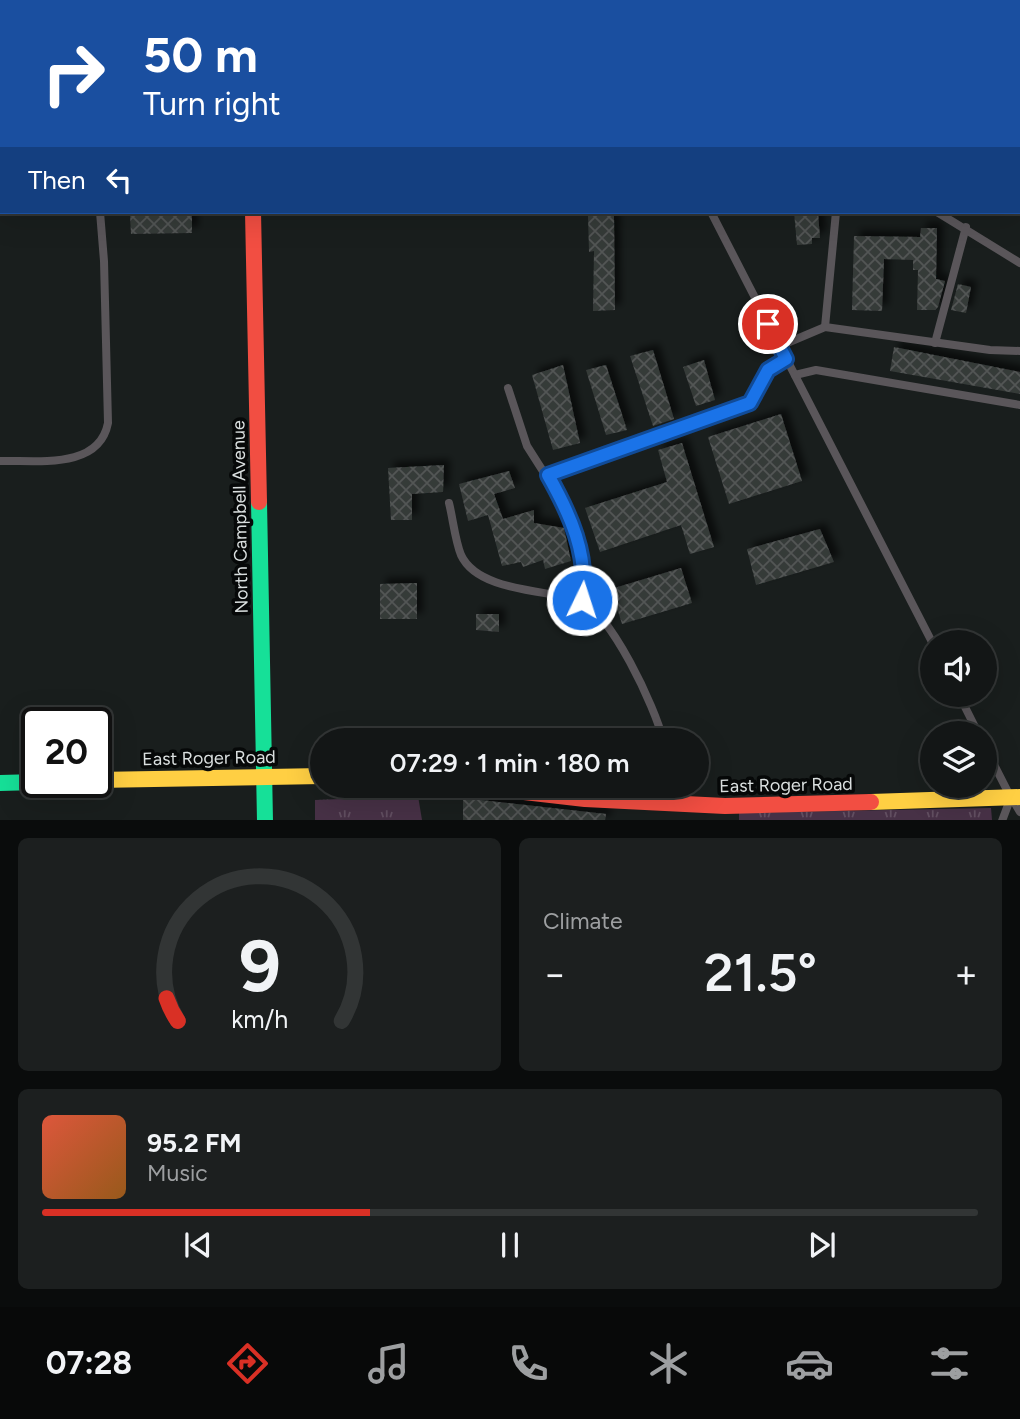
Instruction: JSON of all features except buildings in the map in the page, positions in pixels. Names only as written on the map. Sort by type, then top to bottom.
[{"type":"street","name":"North Campbell Avenue","points":[[253,214],[265,820]]},
{"type":"street","name":"East Roger Road","points":[[112,780],[310,776]]},
{"type":"street","points":[[0,783],[21,782]]},
{"type":"street","name":"East Roger Road","points":[[576,798],[725,806],[1016,797]]},
{"type":"lane","points":[[0,461],[67,459],[87,453],[105,438],[108,423],[105,274],[100,214]]},
{"type":"lane","points":[[711,214],[926,630]]},
{"type":"lane","points":[[825,327],[836,214]]},
{"type":"lane","points":[[941,214],[1020,263]]},
{"type":"lane","points":[[935,342],[966,228]]},
{"type":"lane","points":[[780,346],[825,327],[1020,351]]},
{"type":"lane","points":[[548,475],[750,403],[768,370],[786,359]]},
{"type":"lane","points":[[794,375],[816,370],[1020,405]]},
{"type":"lane","points":[[508,388],[527,446],[548,475],[567,509],[582,554],[585,583],[582,600]]},
{"type":"lane","points":[[449,503],[462,557],[475,571],[539,594],[582,600],[615,634],[658,718],[660,728]]},
{"type":"lane","points":[[997,766],[1016,797],[1020,812]]},
{"type":"lane","points":[[1003,820],[1016,797]]},
{"type":"lane","points":[[666,798],[666,803]]},
{"type":"green space","points":[[418,798],[422,820],[315,820],[315,800]]},
{"type":"green space","points":[[991,808],[992,820],[739,820],[739,813]]},
{"type":"traffic: fast","points":[[259,502],[265,820]]},
{"type":"traffic: fast","points":[[0,783],[21,782]]},
{"type":"traffic: slow","points":[[112,780],[310,776]]},
{"type":"traffic: slow","points":[[871,802],[1020,797]]},
{"type":"traffic: jam","points":[[253,214],[259,502]]},
{"type":"traffic: jam","points":[[576,798],[725,806],[871,802]]},
{"type":"route","points":[[582,600],[585,583],[582,554],[567,509],[548,475],[750,403],[768,370],[786,359],[768,324]]}]
